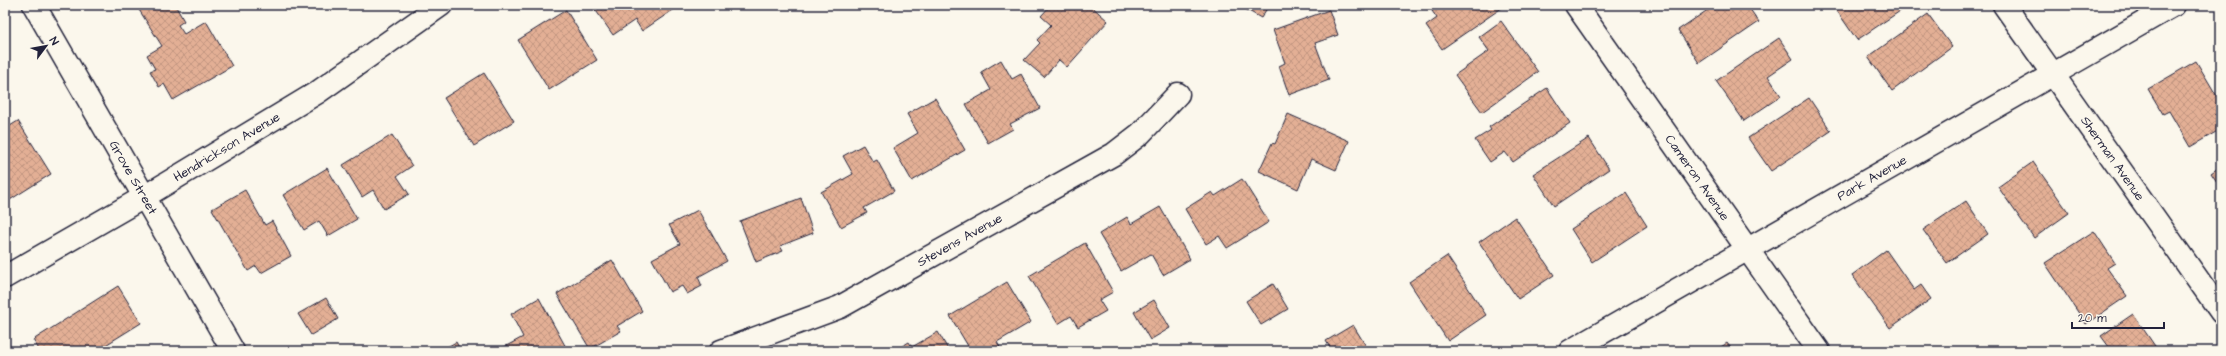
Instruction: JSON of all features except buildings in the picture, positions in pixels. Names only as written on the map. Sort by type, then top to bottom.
[{"type":"street","name":"Grove Street","points":[[34,5],[233,351]]},
{"type":"street","name":"Hendrickson Avenue","points":[[5,277],[144,197],[318,92],[441,5]]},
{"type":"street","name":"Cameron Avenue","points":[[1576,5],[1819,351]]},
{"type":"street","name":"Sherman Avenue","points":[[2004,5],[2221,312]]},
{"type":"street","name":"Park Avenue","points":[[1570,351],[2174,5]]},
{"type":"street","name":"Stevens Avenue","points":[[721,351],[840,307],[1114,154],[1140,134],[1178,94]]}]
